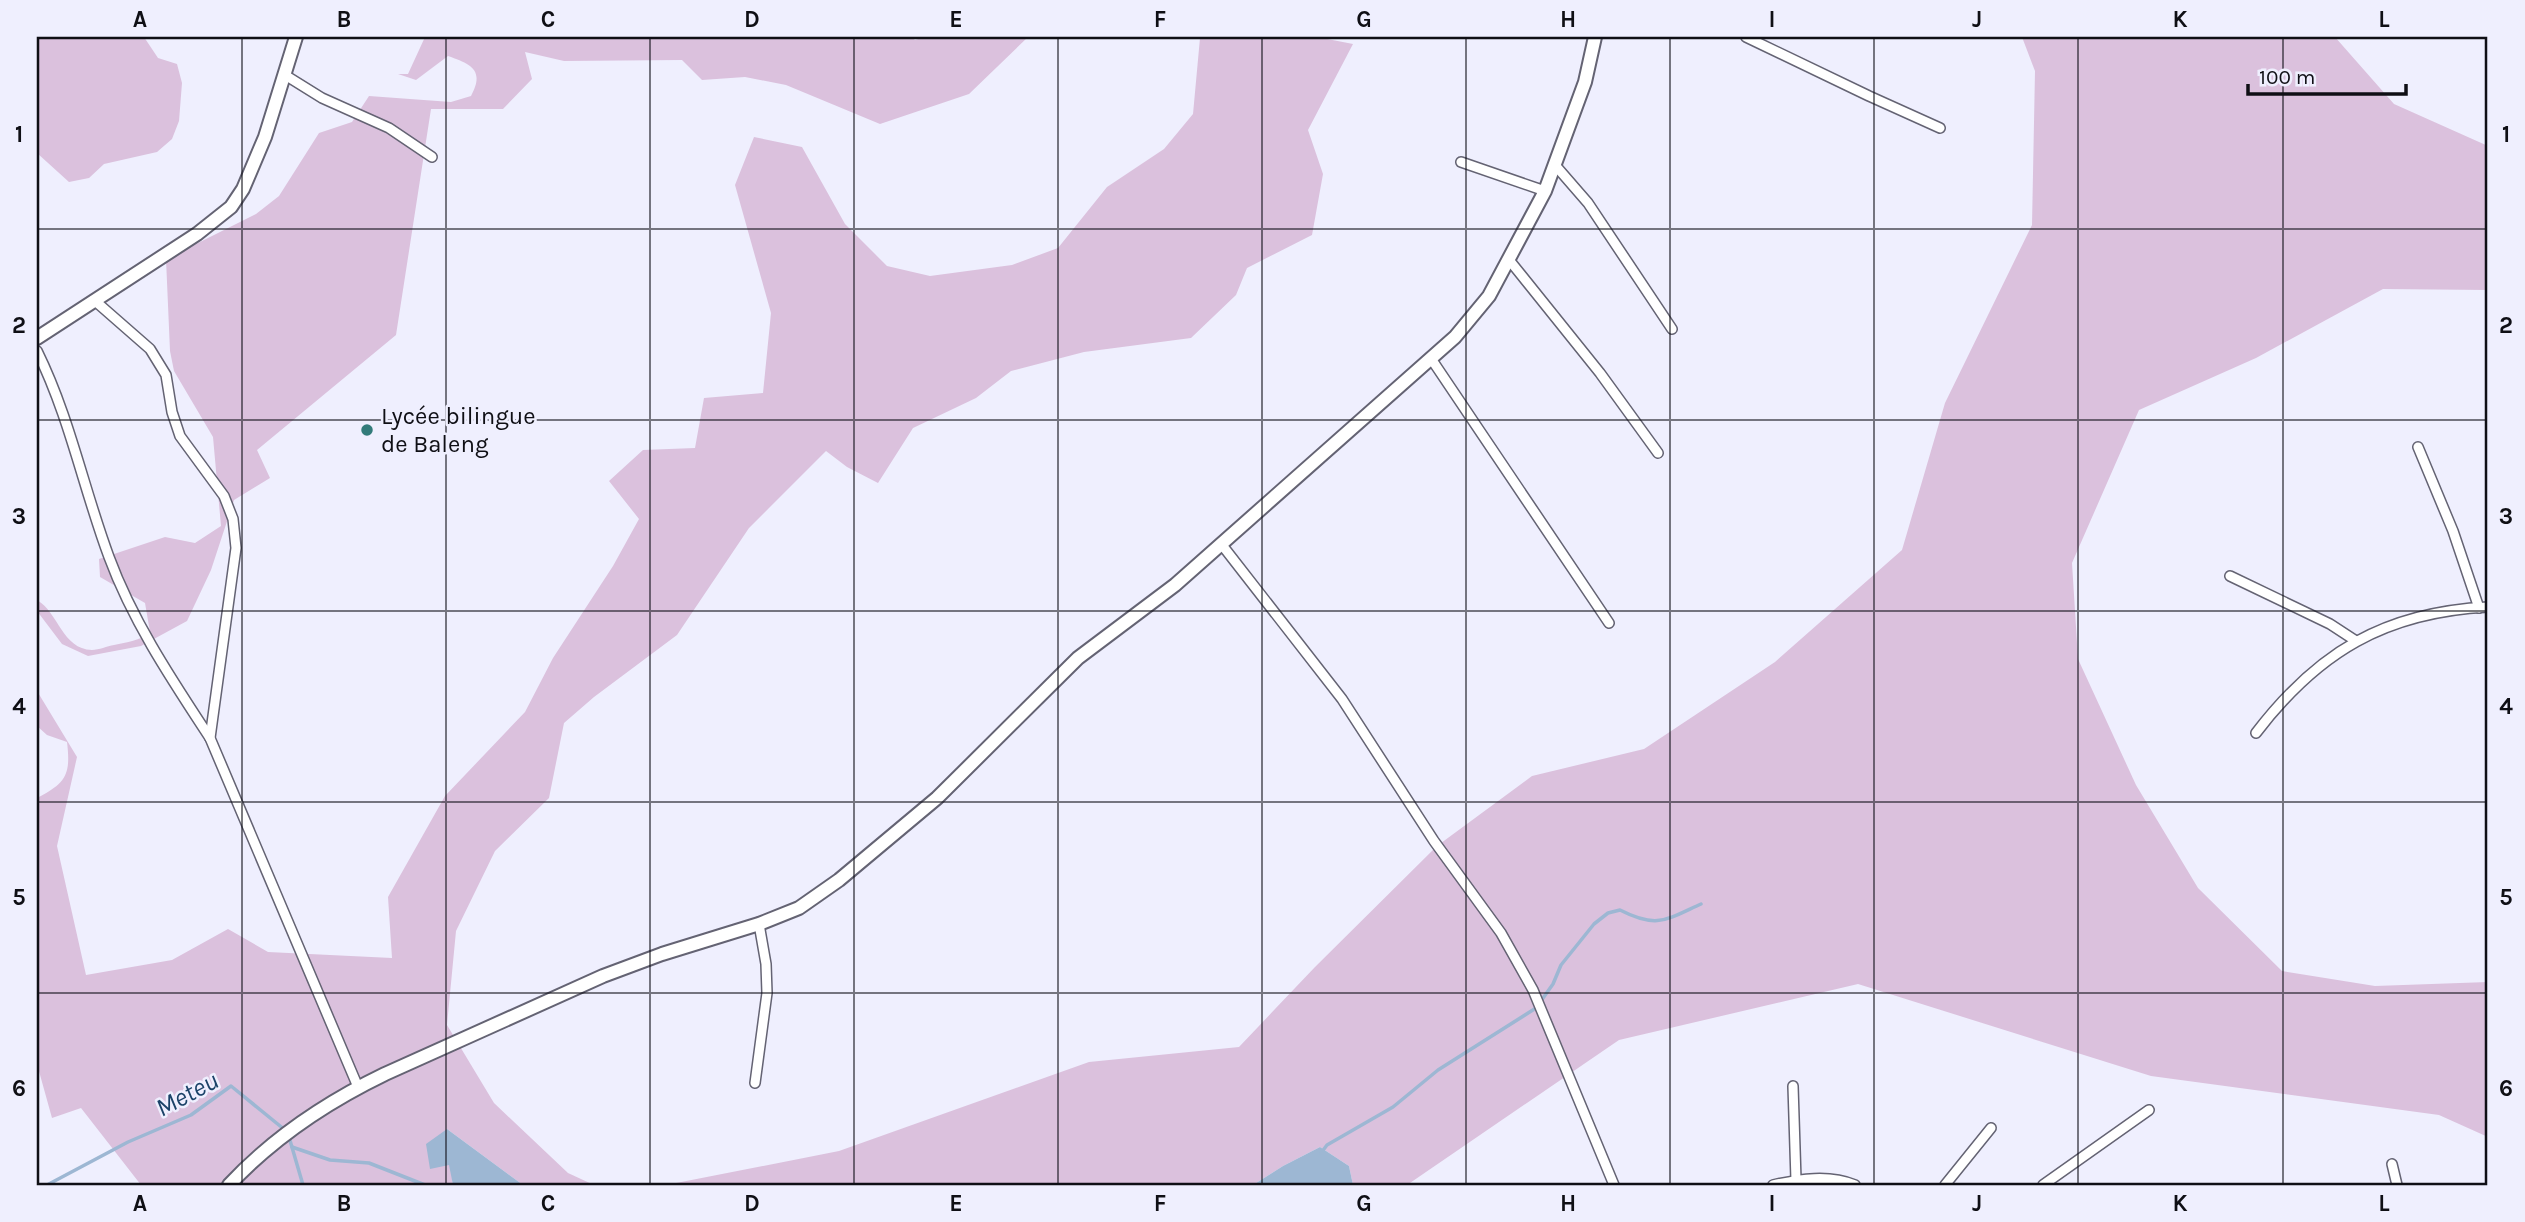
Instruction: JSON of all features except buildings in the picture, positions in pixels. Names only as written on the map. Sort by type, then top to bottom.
[{"type":"street","points":[[37,338],[197,234],[231,206],[243,189],[265,137],[296,37]]},
{"type":"street","points":[[229,1185],[253,1160],[287,1132],[358,1087],[603,976],[799,908],[839,880],[937,798],[1078,658],[1175,585],[1222,545],[1455,337],[1489,296],[1545,191],[1585,82],[1595,37]]},
{"type":"street","points":[[1746,37],[1940,128]]},
{"type":"street","points":[[285,75],[322,98],[388,128],[432,157]]},
{"type":"street","points":[[1461,162],[1545,191]]},
{"type":"street","points":[[1555,165],[1588,202],[1672,329]]},
{"type":"street","points":[[1510,261],[1600,373],[1658,453]]},
{"type":"street","points":[[94,300],[150,349],[166,375],[172,412],[180,436],[224,496],[233,519],[235,558],[210,738]]},
{"type":"street","points":[[37,351],[72,436],[88,494],[127,601],[172,680],[210,738],[358,1087]]},
{"type":"street","points":[[1432,360],[1609,623]]},
{"type":"street","points":[[2256,733],[2282,700],[2318,668],[2356,641],[2403,621],[2437,613],[2484,608],[2418,447]]},
{"type":"street","points":[[1222,545],[1342,699],[1434,841],[1501,933],[1533,990],[1614,1185]]},
{"type":"street","points":[[2230,576],[2330,624],[2356,641]]},
{"type":"street","points":[[755,1083],[767,993],[766,964],[758,924]]},
{"type":"street","points":[[1793,1086],[1796,1180]]},
{"type":"street","points":[[2043,1185],[2149,1110]]},
{"type":"street","points":[[1945,1185],[1991,1128]]},
{"type":"street","points":[[2392,1164],[2397,1185]]},
{"type":"street","points":[[1773,1185],[1816,1178],[1855,1185]]},
{"type":"shaded area","points":[[37,37],[144,37],[158,58],[177,64],[182,83],[179,121],[172,139],[157,152],[104,164],[89,178],[69,182],[37,153]]},
{"type":"shaded area","points":[[425,37],[912,37],[915,40],[925,37],[1028,37],[969,94],[880,124],[786,85],[745,77],[702,80],[682,60],[564,61],[525,52],[532,79],[503,109],[431,109],[396,335],[257,450],[270,478],[234,500],[211,570],[187,621],[141,646],[88,656],[62,644],[37,611],[37,600],[51,613],[67,637],[82,648],[95,650],[138,639],[150,632],[145,603],[100,577],[99,559],[165,537],[195,543],[221,526],[213,437],[174,371],[170,351],[166,259],[256,214],[279,196],[319,133],[352,122],[369,96],[451,102],[471,96],[477,80],[476,74],[469,65],[448,56],[416,80],[398,74],[408,74]]},
{"type":"shaded area","points":[[1317,37],[1353,44],[1308,130],[1323,174],[1312,235],[1247,268],[1236,295],[1191,338],[1084,352],[1011,371],[976,398],[913,428],[878,483],[847,467],[826,451],[749,528],[677,635],[564,723],[549,798],[495,851],[456,931],[447,1025],[494,1103],[568,1173],[594,1185],[523,1185],[447,1129],[453,1185],[141,1185],[81,1108],[52,1118],[37,1064],[37,798],[54,788],[64,777],[68,753],[67,742],[47,735],[37,726],[37,691],[77,757],[57,846],[86,975],[172,960],[228,929],[268,952],[392,958],[388,897],[445,796],[525,712],[553,658],[613,566],[639,519],[609,481],[643,450],[695,448],[704,398],[763,393],[771,313],[735,185],[754,137],[802,147],[845,224],[887,266],[930,276],[1012,265],[1058,248],[1107,187],[1164,149],[1193,114],[1200,38]]},
{"type":"shaded area","points":[[2022,37],[2335,37],[2394,104],[2488,146],[2488,290],[2383,289],[2256,358],[2139,410],[2072,563],[2078,659],[2136,785],[2198,888],[2282,971],[2375,986],[2488,982],[2488,1137],[2439,1115],[2151,1076],[1858,984],[1619,1040],[1407,1185],[1353,1185],[1349,1166],[1320,1147],[1253,1185],[666,1185],[839,1151],[1089,1062],[1239,1047],[1437,846],[1532,776],[1644,749],[1775,662],[1902,550],[1945,403],[2032,225],[2035,71]]},
{"type":"water","points":[[447,1129],[523,1185],[453,1185],[449,1165],[430,1169],[426,1144]]},
{"type":"water","points":[[1320,1147],[1349,1166],[1353,1185],[1253,1185],[1283,1166]]},
{"type":"waterway","points":[[1321,1153],[1327,1145],[1393,1107],[1438,1070],[1536,1008],[1553,984],[1561,965],[1594,924],[1608,913],[1620,910],[1653,921],[1670,918],[1701,904]]},
{"type":"waterway","name":"Meteu","points":[[47,1185],[128,1142],[191,1115],[231,1086],[285,1130]]},
{"type":"waterway","name":"Meteu","points":[[289,1137],[303,1185]]},
{"type":"waterway","points":[[292,1147],[330,1160],[369,1163],[425,1185]]},
{"type":"place","name":"Lycée bilingue de Baleng","points":[[367,430]]}]
